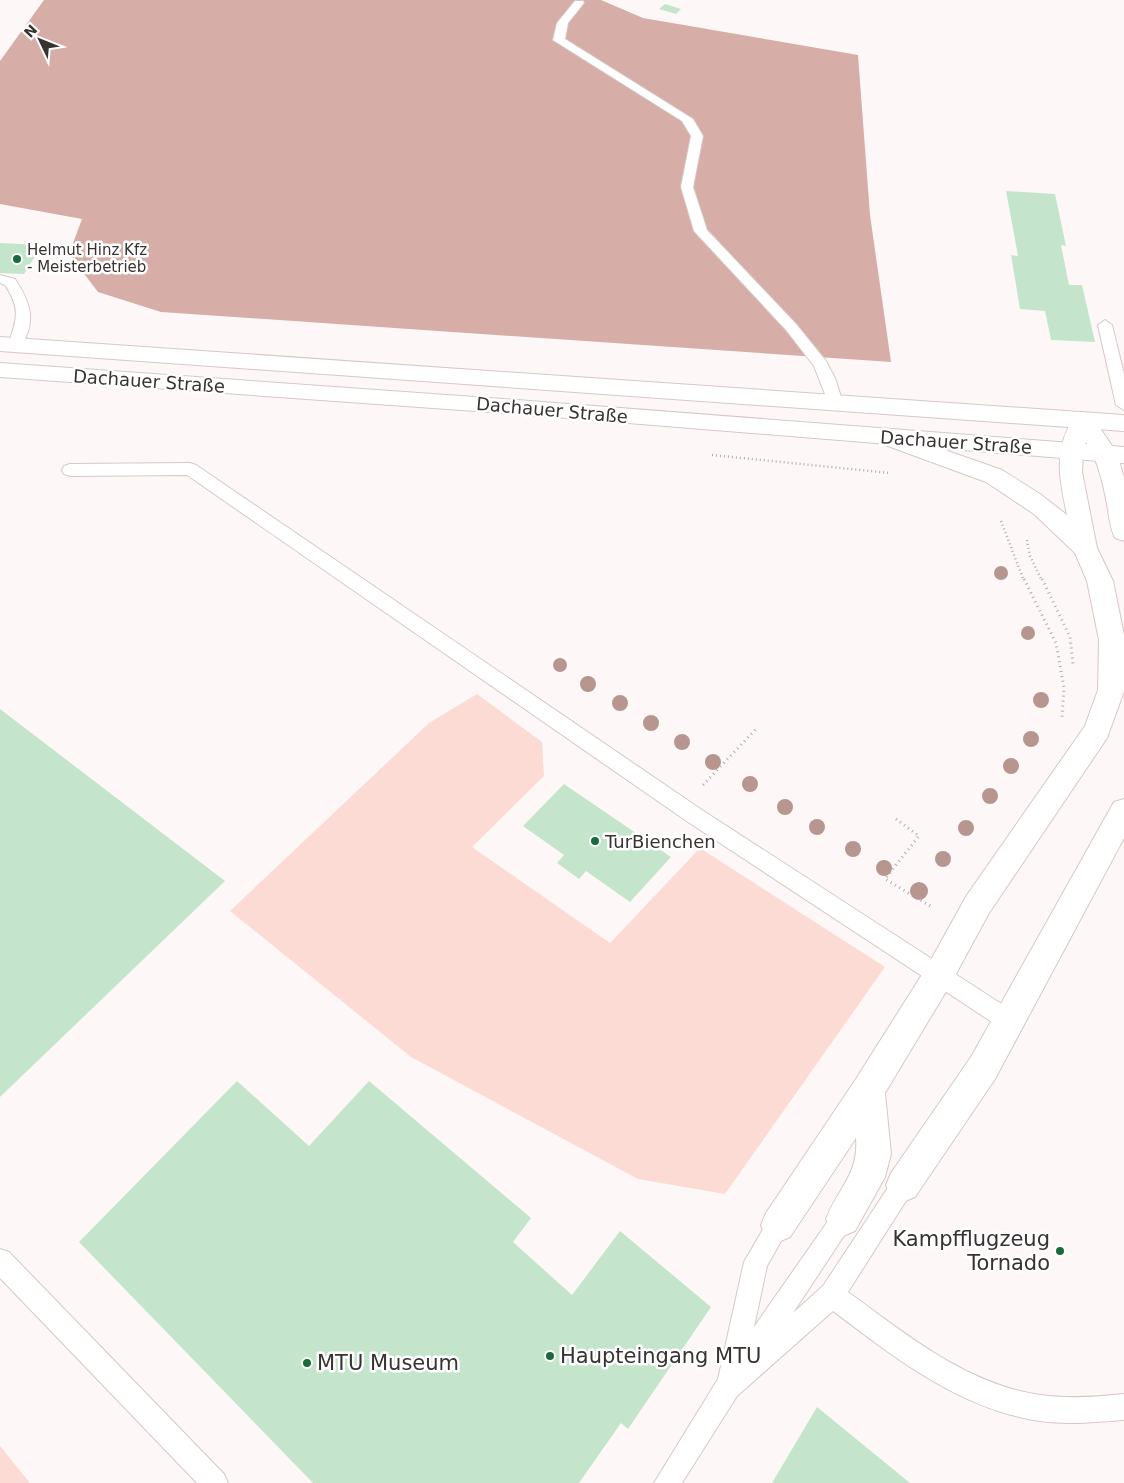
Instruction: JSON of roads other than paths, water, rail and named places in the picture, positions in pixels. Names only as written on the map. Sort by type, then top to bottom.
[{"type":"main road","name":"Dachauer Straße","points":[[8,345],[1124,423]]},
{"type":"main road","name":"Dachauer Straße","points":[[0,370],[507,406],[1114,454]]},
{"type":"main road","points":[[778,1225],[868,1090],[939,975],[978,904],[1097,730],[1111,690],[1112,640],[1100,581],[1085,548],[1070,472],[1071,451],[1083,420],[1114,454],[1116,490],[1124,532]]},
{"type":"main road","points":[[886,437],[994,476],[1007,483],[1056,517],[1085,548]]},
{"type":"main road","points":[[903,1185],[983,1068],[1124,811]]},
{"type":"main road","points":[[843,1219],[868,1177],[874,1154],[868,1090]]},
{"type":"lane","points":[[579,3],[562,23],[559,40],[687,119],[697,136],[687,187],[700,232],[791,327],[821,364],[828,378],[835,403]]},
{"type":"lane","points":[[0,279],[10,282],[24,302],[24,320],[8,345]]},
{"type":"lane","points":[[1105,325],[1124,405]]},
{"type":"lane","points":[[70,470],[190,469],[682,806],[1009,1021]]},
{"type":"lane","points":[[728,1387],[832,1295],[903,1185]]},
{"type":"lane","points":[[667,1483],[728,1387],[843,1219]]},
{"type":"lane","points":[[728,1387],[756,1262],[778,1225]]},
{"type":"lane","points":[[0,1261],[215,1483]]},
{"type":"lane","points":[[832,1295],[919,1360],[985,1395],[1038,1409],[1095,1412],[1124,1407]]},
{"type":"place","name":"Helmut Hinz Kfz - Meisterbetrieb","points":[[17,259]]},
{"type":"place","name":"TurBienchen","points":[[595,841]]},
{"type":"place","name":"Kampfflugzeug Tornado","points":[[1060,1251]]},
{"type":"place","name":"Haupteingang MTU","points":[[550,1356]]},
{"type":"place","name":"MTU Museum","points":[[307,1363]]}]
